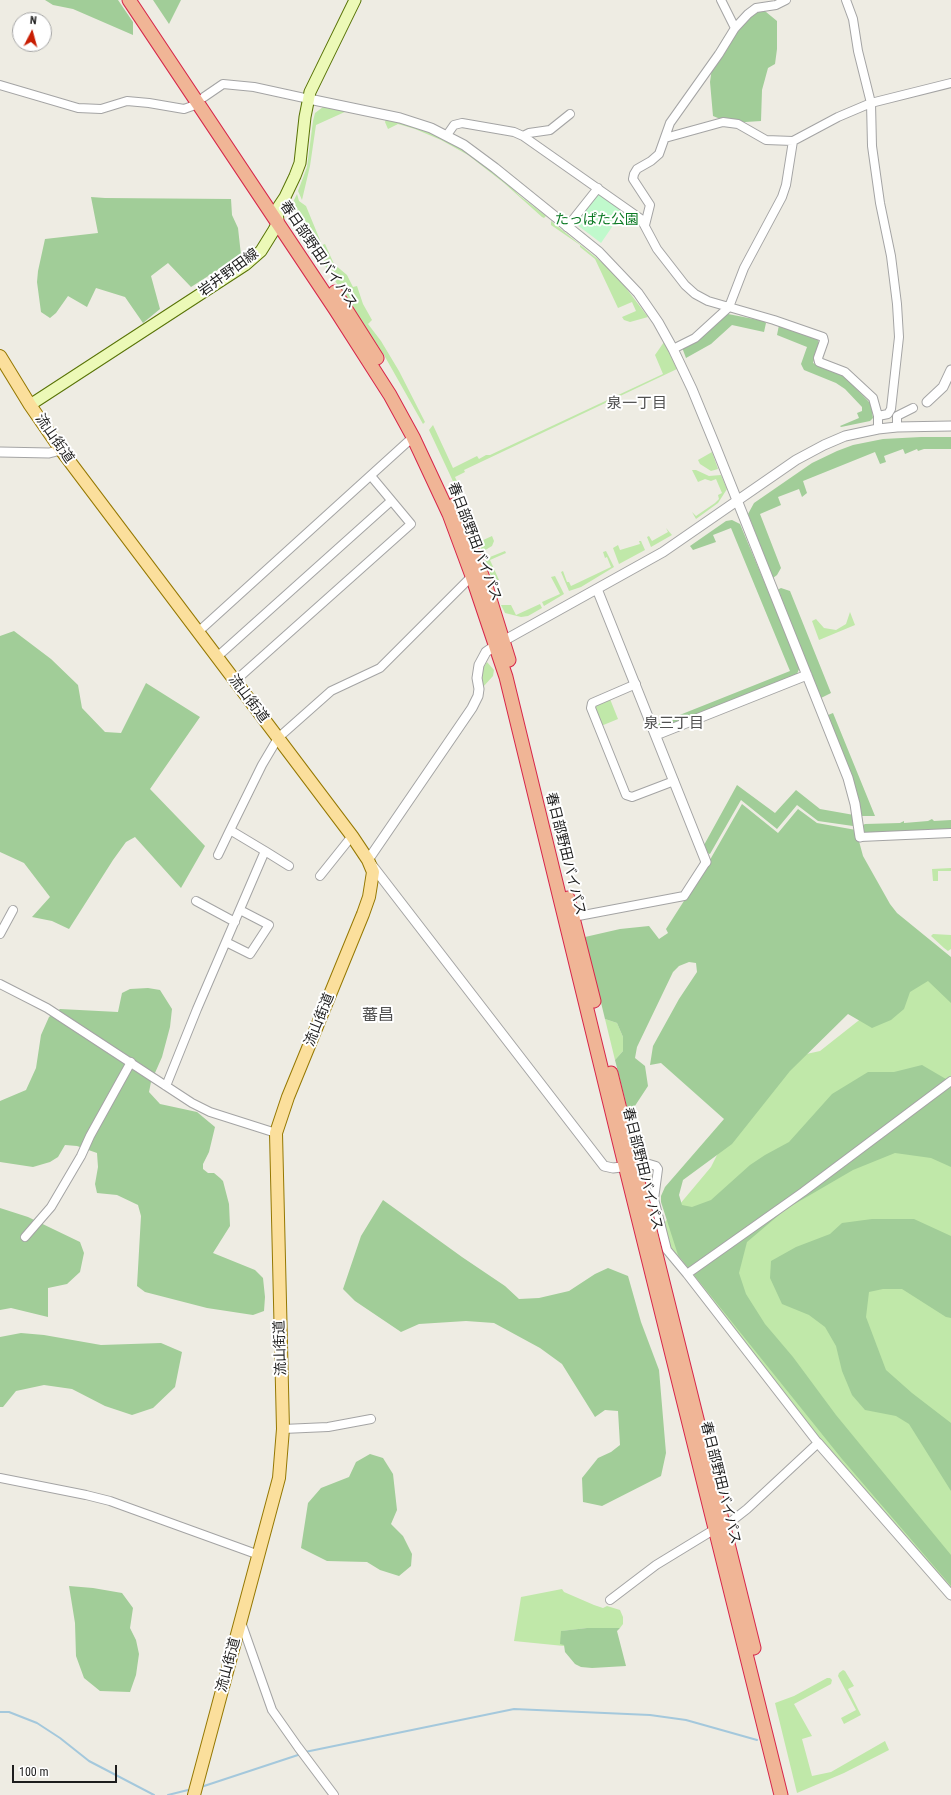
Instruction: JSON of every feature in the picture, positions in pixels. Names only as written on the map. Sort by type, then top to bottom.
[{"type":"highway","name":"春日部野田バイパス","points":[[129,0],[278,209],[355,322],[409,413],[456,510],[476,558],[500,642],[573,917],[630,1166]]},
{"type":"highway","name":"春日部野田バイパス","points":[[140,0],[201,101],[390,395],[413,437],[449,514],[472,576],[500,642],[506,677],[630,1166],[719,1528],[781,1795]]},
{"type":"highway","name":"春日部野田バイパス","points":[[719,1528],[790,1795]]},
{"type":"main road","points":[[278,222],[278,209],[290,187],[300,163],[305,117],[310,92],[355,0]]},
{"type":"main road","name":"岩井野田線","points":[[30,405],[249,261],[260,251],[278,222]]},
{"type":"main road","name":"流山街道","points":[[0,356],[30,405],[61,450],[352,836],[368,860],[373,872],[369,897],[288,1097],[276,1133],[283,1429],[279,1478],[194,1795]]},
{"type":"street","points":[[721,0],[735,28]]},
{"type":"street","points":[[645,225],[650,205],[633,180],[637,169],[651,161],[659,154],[670,123],[719,54],[735,28],[756,8],[776,5],[786,0]]},
{"type":"street","points":[[846,0],[853,19],[858,51],[871,103],[872,146],[880,203],[891,256],[897,304],[899,337],[891,409],[888,414],[878,416]]},
{"type":"street","points":[[665,138],[723,122],[738,124],[766,140],[792,141],[838,117],[871,103],[951,83]]},
{"type":"street","points":[[0,85],[78,108],[101,109],[127,101],[184,109],[201,101],[223,84],[254,87],[400,118],[446,135],[476,153],[599,252],[627,280],[658,322],[692,389],[807,675],[852,790],[860,837],[951,833]]},
{"type":"street","points":[[523,136],[529,133],[550,130],[570,114]]},
{"type":"street","points":[[446,135],[454,125],[462,124],[514,132],[523,136],[641,219],[657,249],[695,294],[708,301],[774,320],[823,337],[824,341],[818,358],[819,362],[845,372],[873,398],[878,416],[878,429]]},
{"type":"street","points":[[673,349],[695,338],[729,307],[744,268],[782,197],[786,185],[792,141]]},
{"type":"street","points":[[567,227],[598,188]]},
{"type":"street","points":[[927,402],[943,386],[951,370]]},
{"type":"street","points":[[897,427],[897,416],[913,408]]},
{"type":"street","points":[[951,426],[897,427],[878,429],[846,436],[814,450],[737,501],[679,542],[500,642],[486,652],[479,665],[477,678],[479,689],[478,696],[472,708],[368,860],[604,1166],[613,1168],[646,1163],[656,1166],[658,1169],[654,1199],[667,1250],[688,1274],[818,1443],[951,1595]]},
{"type":"street","points":[[198,632],[413,437]]},
{"type":"street","points":[[0,452],[49,453],[61,450]]},
{"type":"street","points":[[235,681],[411,524],[371,476]]},
{"type":"street","points":[[217,657],[391,500]]},
{"type":"street","points":[[218,855],[262,765],[278,738],[331,691],[380,668],[472,576]]},
{"type":"street","points":[[573,917],[684,896],[706,862],[597,589]]},
{"type":"street","points":[[656,735],[807,675]]},
{"type":"street","points":[[636,684],[592,703],[590,708],[626,795],[632,797],[674,781]]},
{"type":"street","points":[[230,830],[289,866]]},
{"type":"street","points":[[320,876],[352,836]]},
{"type":"street","points":[[166,1086],[265,851]]},
{"type":"street","points":[[196,901],[235,922]]},
{"type":"street","points":[[0,934],[13,910]]},
{"type":"street","points":[[226,942],[250,954],[269,925],[240,910]]},
{"type":"street","points":[[0,984],[47,1008],[202,1108],[276,1133]]},
{"type":"street","points":[[25,1237],[51,1207],[81,1156],[90,1136],[131,1062]]},
{"type":"street","points":[[688,1274],[814,1184],[951,1081]]},
{"type":"street","points":[[283,1429],[328,1427],[371,1419]]},
{"type":"street","points":[[610,1600],[656,1565],[719,1528],[747,1509],[818,1443]]},
{"type":"street","points":[[0,1478],[86,1494],[110,1501],[259,1555]]},
{"type":"street","points":[[241,1622],[272,1710],[334,1795]]},
{"type":"green space","points":[[45,0],[118,0],[133,22],[133,35],[73,9],[53,5]]},
{"type":"green space","points":[[153,0],[181,0],[169,24]]},
{"type":"green space","points":[[760,7],[777,21],[777,49],[775,64],[768,68],[762,90],[761,121],[730,123],[713,116],[710,82],[714,54],[724,37],[742,16]]},
{"type":"green space","points":[[323,107],[347,111],[316,125],[310,166],[302,200],[298,191],[307,167],[313,121],[315,113]]},
{"type":"green space","points":[[386,119],[428,131],[459,146],[505,181],[520,196],[546,216],[544,218],[542,217],[504,183],[468,155],[441,140],[415,129],[398,124],[388,129],[385,122]]},
{"type":"green space","points":[[297,194],[299,201],[306,206],[322,245],[325,244],[334,264],[347,275],[353,287],[357,286],[363,304],[372,320],[368,324],[381,341],[399,371],[425,422],[423,424],[384,355],[293,217],[291,206]]},
{"type":"green space","name":"たっぱた公園","points":[[600,194],[623,211],[601,243],[576,224],[576,220],[596,195]]},
{"type":"green space","points":[[91,197],[231,199],[232,215],[238,228],[241,255],[191,287],[168,263],[151,276],[160,309],[143,323],[125,297],[96,288],[87,307],[68,296],[56,313],[50,318],[41,312],[37,282],[45,239],[98,233]]},
{"type":"green space","points":[[551,221],[604,264],[623,284],[648,317],[630,322],[624,320],[622,317],[636,311],[632,302],[618,308],[595,259],[580,247],[580,245],[551,225]]},
{"type":"green space","points":[[728,314],[764,321],[766,323],[764,332],[732,325],[711,344],[686,358],[683,347],[703,336]]},
{"type":"green space","points":[[779,325],[807,334],[818,340],[819,344],[813,363],[842,375],[847,379],[871,404],[873,418],[870,421],[840,426],[859,418],[857,413],[862,411],[862,407],[845,389],[836,383],[804,370],[801,364],[807,347],[777,335]]},
{"type":"green space","points":[[664,342],[677,369],[464,470],[465,472],[455,477],[468,506],[465,507],[429,430],[433,425],[453,468],[477,456],[479,459],[663,374],[655,355]]},
{"type":"green space","points":[[951,437],[951,449],[924,449],[918,451],[917,449],[905,454],[903,449],[884,456],[886,462],[880,464],[875,452],[803,481],[807,493],[802,497],[799,489],[778,497],[781,505],[760,514],[781,568],[777,575],[773,578],[748,514],[754,503],[812,463],[837,451],[853,445],[883,439]]},
{"type":"green space","points":[[712,452],[718,469],[711,471],[700,464],[698,460]]},
{"type":"green space","points":[[692,470],[696,470],[709,476],[721,475],[727,489],[718,503],[696,519],[692,512],[696,516],[715,503],[719,499],[718,495],[722,493],[716,479],[711,481],[705,479],[698,482]]},
{"type":"green space","points":[[732,520],[740,524],[800,667],[797,674],[665,728],[658,726],[657,724],[790,671],[731,528],[713,535],[716,542],[693,550],[690,546],[726,521]]},
{"type":"green space","points":[[666,528],[672,535],[651,547],[647,537],[649,536],[652,541],[668,532]]},
{"type":"green space","points":[[492,536],[494,541],[492,546],[482,552],[479,542]]},
{"type":"green space","points":[[639,541],[641,541],[645,550],[619,564],[613,548],[618,545],[620,550],[640,544]]},
{"type":"green space","points":[[505,551],[506,553],[490,560],[499,580],[493,582],[485,559]]},
{"type":"green space","points":[[606,551],[614,567],[581,587],[569,591],[561,572],[563,571],[567,582],[569,582],[571,586],[611,567],[603,552]]},
{"type":"green space","points":[[555,576],[564,594],[544,606],[542,602],[560,594],[551,577]]},
{"type":"green space","points":[[781,588],[790,591],[831,693],[821,698],[777,590]]},
{"type":"green space","points":[[540,604],[542,608],[528,616],[521,617],[505,613],[501,605],[511,605],[516,615]]},
{"type":"green space","points":[[850,612],[855,625],[819,640],[812,621],[816,619],[824,628],[836,630],[846,624]]},
{"type":"green space","points":[[14,631],[51,659],[78,685],[82,708],[105,732],[121,733],[146,683],[200,717],[150,789],[205,846],[181,888],[135,837],[126,842],[113,860],[69,929],[52,921],[32,917],[50,897],[24,863],[0,852],[0,636]]},
{"type":"green space","points":[[487,662],[494,670],[493,676],[483,687],[481,673]]},
{"type":"green space","points":[[610,699],[618,719],[601,726],[594,708],[595,705]]},
{"type":"green space","points":[[833,713],[875,816],[862,816],[854,784],[828,715]]},
{"type":"green space","points":[[737,785],[775,813],[796,790],[820,809],[854,815],[855,823],[853,826],[818,821],[797,805],[777,829],[741,800],[710,854],[707,853],[704,845]]},
{"type":"green space","points":[[742,804],[778,833],[798,809],[817,823],[856,830],[863,856],[890,904],[897,913],[951,957],[951,1003],[928,981],[910,992],[904,1009],[891,1020],[872,1028],[848,1014],[790,1071],[732,1144],[683,1180],[679,1195],[682,1205],[692,1207],[711,1200],[750,1165],[789,1142],[832,1094],[868,1072],[894,1072],[922,1065],[951,1082],[951,1167],[931,1158],[895,1153],[853,1170],[786,1209],[747,1242],[739,1273],[746,1294],[765,1324],[793,1357],[836,1415],[951,1555],[951,1586],[842,1459],[678,1255],[661,1202],[661,1196],[665,1187],[724,1119],[661,1063],[650,1065],[653,1046],[679,999],[697,972],[696,963],[689,962],[679,966],[673,972],[637,1047],[635,1058],[645,1066],[648,1086],[629,1115],[615,1060],[623,1051],[623,1037],[617,1023],[605,1019],[585,937],[620,929],[649,926],[659,939],[668,933],[666,929],[707,865]]},
{"type":"green space","points":[[932,819],[934,821],[951,820],[951,830],[866,834],[864,832],[863,825],[900,823],[904,821],[904,823],[928,821]]},
{"type":"green space","points":[[951,868],[951,871],[938,871],[938,881],[933,881],[932,869]]},
{"type":"green space","points":[[933,934],[951,935],[951,949],[948,951],[944,948],[931,936]]},
{"type":"green space","points":[[951,957],[951,1080],[688,1269],[670,1247],[664,1223],[711,1167],[722,1145],[802,1055],[820,1051],[877,1006]]},
{"type":"green space","points":[[148,988],[160,990],[172,1009],[170,1027],[162,1057],[151,1082],[149,1092],[160,1104],[197,1112],[215,1127],[209,1152],[203,1164],[203,1169],[208,1173],[214,1173],[223,1181],[229,1204],[230,1226],[213,1253],[255,1270],[263,1278],[265,1297],[264,1311],[253,1315],[207,1308],[145,1292],[137,1286],[141,1216],[138,1205],[117,1195],[97,1193],[95,1184],[98,1167],[97,1153],[77,1146],[65,1145],[58,1157],[50,1162],[33,1167],[0,1162],[0,1101],[26,1090],[36,1068],[41,1035],[49,1017],[60,1009],[118,1012],[122,993],[130,989]]},
{"type":"green space","points":[[605,1019],[617,1023],[623,1037],[623,1051],[615,1060]]},
{"type":"green space","points":[[951,1085],[951,1589],[819,1438],[693,1276],[693,1274]]},
{"type":"green space","points":[[383,1200],[505,1286],[519,1299],[539,1298],[569,1291],[595,1274],[608,1268],[628,1276],[641,1322],[659,1370],[666,1453],[661,1476],[602,1506],[583,1502],[582,1478],[598,1458],[611,1452],[620,1445],[618,1411],[605,1410],[595,1417],[562,1364],[540,1348],[494,1323],[466,1321],[419,1324],[401,1332],[355,1301],[343,1289],[361,1236]]},
{"type":"green space","points":[[0,1208],[28,1217],[80,1242],[84,1253],[80,1272],[67,1284],[48,1288],[48,1317],[11,1308],[0,1310]]},
{"type":"green space","points":[[872,1219],[914,1219],[951,1236],[951,1318],[946,1317],[902,1289],[883,1289],[869,1292],[866,1317],[886,1370],[912,1393],[951,1423],[951,1491],[909,1424],[896,1416],[865,1410],[852,1395],[842,1371],[836,1346],[825,1327],[809,1315],[782,1304],[770,1278],[771,1261],[796,1247],[830,1234],[842,1223]]},
{"type":"green space","points":[[21,1333],[44,1335],[101,1345],[161,1343],[182,1352],[175,1387],[153,1408],[132,1415],[105,1406],[72,1389],[44,1385],[16,1391],[3,1407],[0,1407],[0,1337]]},
{"type":"green space","points":[[370,1454],[383,1458],[393,1474],[397,1510],[391,1524],[403,1536],[412,1554],[411,1566],[399,1576],[380,1570],[367,1562],[327,1561],[301,1548],[308,1503],[321,1488],[349,1477],[356,1462]]},
{"type":"green space","points":[[69,1586],[122,1593],[133,1608],[130,1628],[136,1640],[139,1654],[136,1675],[130,1692],[100,1691],[84,1678],[76,1656],[75,1623]]},
{"type":"green space","points":[[562,1589],[564,1592],[594,1605],[603,1608],[607,1606],[620,1610],[623,1617],[623,1624],[620,1628],[587,1628],[562,1631],[564,1646],[514,1641],[521,1597]]},
{"type":"green space","points":[[587,1628],[620,1628],[617,1631],[626,1666],[592,1668],[581,1667],[575,1664],[565,1652],[564,1645],[560,1644],[561,1631]]},
{"type":"green space","points":[[843,1670],[854,1686],[848,1689],[861,1715],[844,1724],[841,1718],[856,1710],[838,1676]]},
{"type":"green space","points":[[827,1678],[832,1680],[831,1684],[794,1704],[812,1736],[802,1739],[812,1776],[831,1772],[885,1741],[889,1750],[844,1773],[797,1793],[775,1703],[794,1696]]},
{"type":"waterway","points":[[305,1752],[514,1709],[650,1715],[686,1720],[757,1740]]},
{"type":"waterway","points":[[0,1712],[9,1712],[37,1723],[60,1738],[89,1761],[154,1795]]},
{"type":"waterway","points":[[201,1787],[301,1754]]},
{"type":"waterway","points":[[168,1795],[188,1790]]},
{"type":"district","name":"泉一丁目","points":[[637,404]]},
{"type":"district","name":"泉三丁目","points":[[674,724]]},
{"type":"district","name":"蕃昌","points":[[378,1016]]}]
